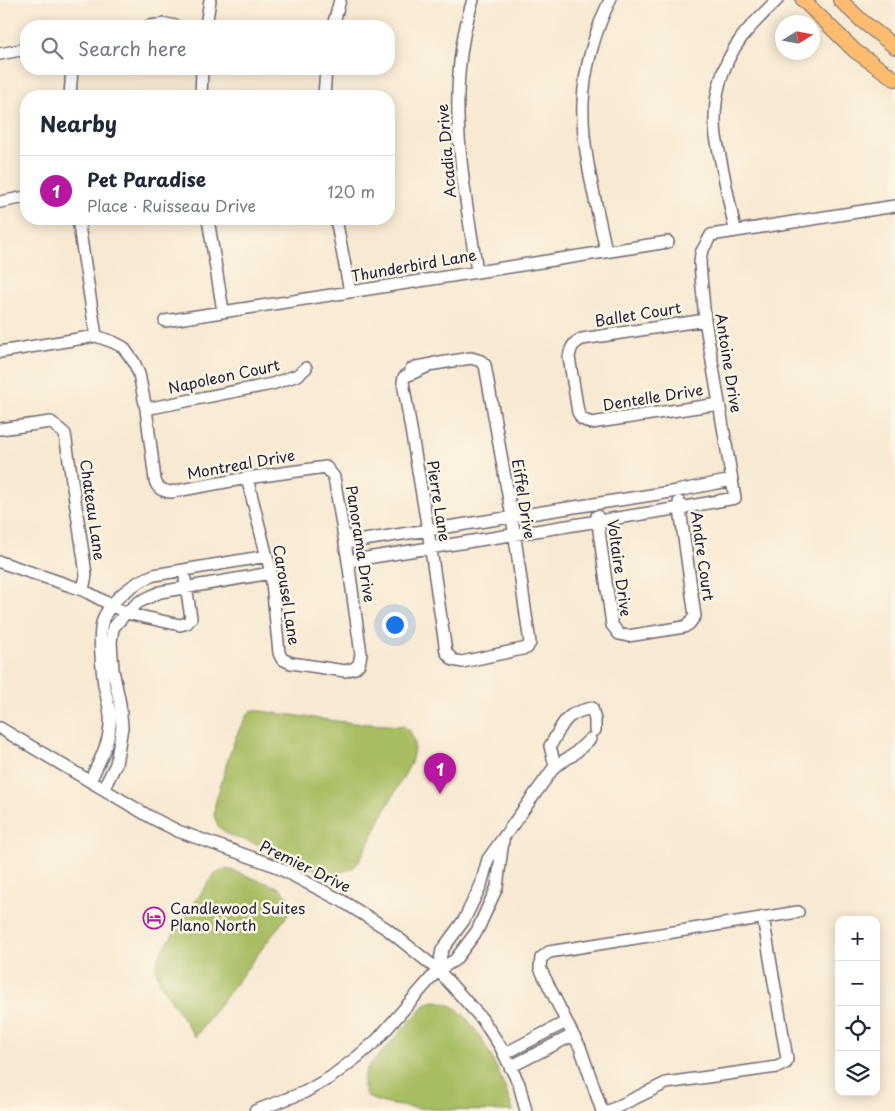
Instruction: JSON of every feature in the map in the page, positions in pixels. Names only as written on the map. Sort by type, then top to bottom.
[{"type":"main road","points":[[803,0],[856,51],[895,79]]},
{"type":"main road","points":[[840,0],[862,21],[895,47]]},
{"type":"street","points":[[207,20],[210,0]]},
{"type":"street","points":[[335,20],[340,0]]},
{"type":"street","name":"Acadia Drive","points":[[473,0],[461,48],[457,122],[460,162],[477,271]]},
{"type":"street","points":[[606,251],[585,141],[583,104],[593,46],[602,16],[610,0]]},
{"type":"street","points":[[776,0],[742,36],[729,55],[716,96],[714,122],[716,137],[736,230],[895,206]]},
{"type":"street","points":[[0,54],[20,50]]},
{"type":"street","points":[[70,90],[72,75]]},
{"type":"street","points":[[201,90],[202,75]]},
{"type":"street","points":[[324,90],[326,75]]},
{"type":"street","points":[[0,202],[20,198]]},
{"type":"street","points":[[79,225],[96,336]]},
{"type":"street","points":[[209,225],[223,311]]},
{"type":"street","points":[[337,225],[350,292]]},
{"type":"street","name":"Antoine Drive","points":[[707,503],[735,498],[705,320],[700,264],[702,253],[711,235],[736,230]]},
{"type":"street","name":"Thunderbird Lane","points":[[165,321],[668,242]]},
{"type":"street","name":"Ballet Court","points":[[591,423],[582,419],[578,412],[569,357],[575,342],[582,339],[705,320]]},
{"type":"street","points":[[0,352],[96,336],[113,342],[123,347],[131,357],[139,374],[146,409]]},
{"type":"street","name":"Eiffel Drive","points":[[435,364],[471,358],[481,361],[486,370],[512,517],[530,643],[528,648],[462,662],[453,660]]},
{"type":"street","name":"Pierre Lane","points":[[435,364],[404,377],[403,382],[431,548],[446,652],[453,660]]},
{"type":"street","name":"Napoleon Court","points":[[146,409],[272,384],[298,375],[306,368]]},
{"type":"street","name":"Dentelle Drive","points":[[591,423],[718,404]]},
{"type":"street","name":"Montreal Drive","points":[[146,409],[156,486],[162,490],[171,492],[326,466]]},
{"type":"street","name":"Chateau Lane","points":[[0,429],[51,422],[65,434],[86,575],[83,590]]},
{"type":"street","name":"Panorama Drive","points":[[282,658],[291,663],[344,671],[355,668],[361,660],[346,543],[334,477],[326,466]]},
{"type":"street","name":"Carousel Lane","points":[[247,478],[271,573],[279,653],[282,658]]},
{"type":"street","points":[[346,543],[677,491],[732,480]]},
{"type":"street","points":[[348,561],[707,503],[704,486]]},
{"type":"street","name":"Andre Court","points":[[618,634],[628,636],[684,627],[695,616],[677,491]]},
{"type":"street","points":[[632,498],[635,515]]},
{"type":"street","name":"Voltaire Drive","points":[[595,504],[612,625],[618,634]]},
{"type":"street","points":[[543,512],[546,529]]},
{"type":"street","points":[[104,788],[116,764],[122,727],[101,660],[102,623],[112,605],[142,579],[154,575],[267,556]]},
{"type":"street","points":[[0,562],[83,590],[126,613],[180,625],[187,624],[191,618],[183,570]]},
{"type":"street","points":[[231,563],[234,579]]},
{"type":"street","points":[[90,781],[107,743],[110,716],[113,628],[126,613],[140,602],[160,592],[271,573]]},
{"type":"street","points":[[142,579],[150,597]]},
{"type":"street","points":[[438,970],[442,950],[466,916],[481,885],[488,859],[555,766],[573,755],[593,734],[595,720],[592,708],[576,711],[562,723],[550,746],[555,766]]},
{"type":"street","name":"Premier Drive","points":[[0,728],[178,831],[273,864],[342,901],[387,929],[438,970],[482,1019],[504,1054],[519,1084],[526,1111]]},
{"type":"street","points":[[255,1111],[305,1092],[331,1077],[377,1040],[438,970],[455,960],[477,931],[497,887],[503,840]]},
{"type":"street","points":[[602,1111],[580,1047],[540,968],[541,958],[549,952],[798,912]]},
{"type":"street","points":[[466,916],[480,923]]},
{"type":"street","points":[[609,1111],[666,1083],[777,1067],[786,1063],[763,917]]},
{"type":"street","points":[[504,1054],[566,1022]]},
{"type":"street","points":[[510,1067],[573,1035]]},
{"type":"green space","points":[[252,710],[353,723],[403,726],[410,731],[414,740],[411,763],[360,860],[353,868],[333,875],[322,873],[274,849],[228,835],[218,826],[214,816],[215,804],[225,768],[240,728]]},
{"type":"green space","points":[[228,869],[280,888],[288,898],[290,912],[195,1037],[160,983],[156,969],[159,955],[212,877],[220,871]]},
{"type":"green space","points":[[435,1001],[457,1009],[475,1030],[498,1070],[513,1111],[415,1108],[379,1102],[365,1094],[363,1083],[367,1068],[427,1003]]},
{"type":"place","name":"Pet Paradise","points":[[440,794]]},
{"type":"place","name":"Candlewood Suites Plano North","points":[[154,918]]}]
